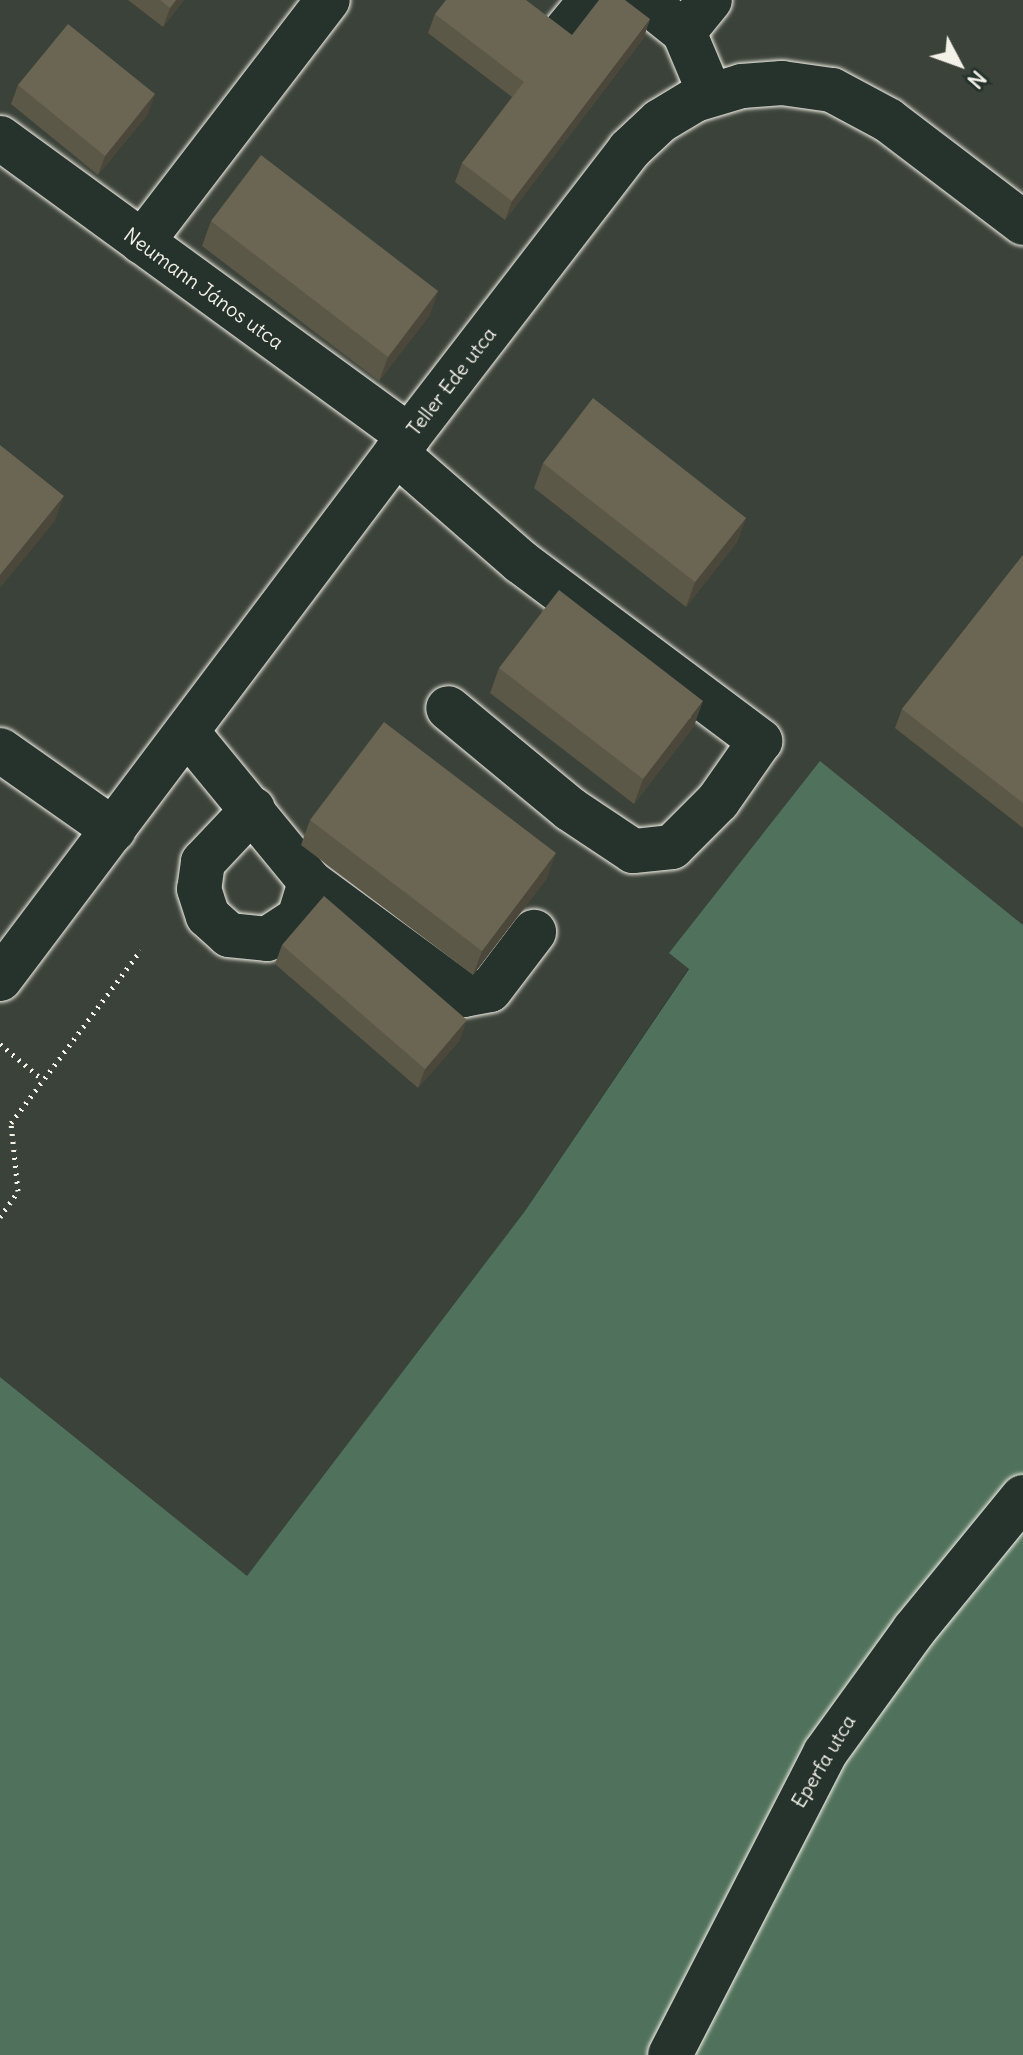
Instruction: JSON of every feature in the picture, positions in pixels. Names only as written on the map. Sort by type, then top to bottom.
[{"type":"street","points":[[142,242],[328,0]]},
{"type":"street","points":[[558,40],[590,0]]},
{"type":"street","points":[[644,0],[697,16],[710,94]]},
{"type":"street","name":"Teller Ede utca","points":[[0,979],[402,445],[629,150],[660,121],[710,94],[782,83],[815,85],[849,96],[1023,223]]},
{"type":"street","name":"Neumann János utca","points":[[0,138],[142,242],[402,445],[521,562],[760,741],[718,801],[672,847],[633,851],[570,809],[448,708]]},
{"type":"street","points":[[187,732],[310,882],[472,997],[490,990],[534,932]]},
{"type":"street","points":[[0,750],[114,830]]},
{"type":"street","points":[[253,809],[203,862],[199,889],[208,916],[229,935],[267,939],[299,918],[310,882]]},
{"type":"street","name":"Eperfa utca","points":[[670,2055],[825,1753],[914,1630],[1023,1497]]},
{"type":"path","points":[[0,1217],[18,1191],[11,1123],[141,950]]},
{"type":"path","points":[[0,1044],[43,1080]]},
{"type":"shaded area","points":[[0,0],[1023,0],[1023,925],[820,762],[670,953],[689,968],[525,1211],[247,1577],[0,1377]]},
{"type":"green space","points":[[820,761],[1023,925],[1023,2055],[0,2055],[0,1377],[247,1576],[525,1211],[689,969],[669,953]]},
{"type":"building","points":[[160,0],[176,0],[170,8]]},
{"type":"building","points":[[446,0],[526,0],[572,35],[599,0],[625,0],[650,19],[512,201],[462,163],[524,82],[435,14]]},
{"type":"building","points":[[68,24],[155,94],[105,156],[18,85]]},
{"type":"building","points":[[261,155],[438,291],[388,357],[211,221]]},
{"type":"building","points":[[593,398],[746,518],[695,582],[543,463]]},
{"type":"building","points":[[0,445],[64,496],[0,575]]},
{"type":"building","points":[[1023,555],[1023,803],[902,709]]},
{"type":"building","points":[[559,590],[703,701],[643,779],[499,668]]},
{"type":"building","points":[[384,722],[556,853],[482,951],[310,820]]},
{"type":"building","points":[[324,896],[467,1020],[425,1069],[282,945]]}]
